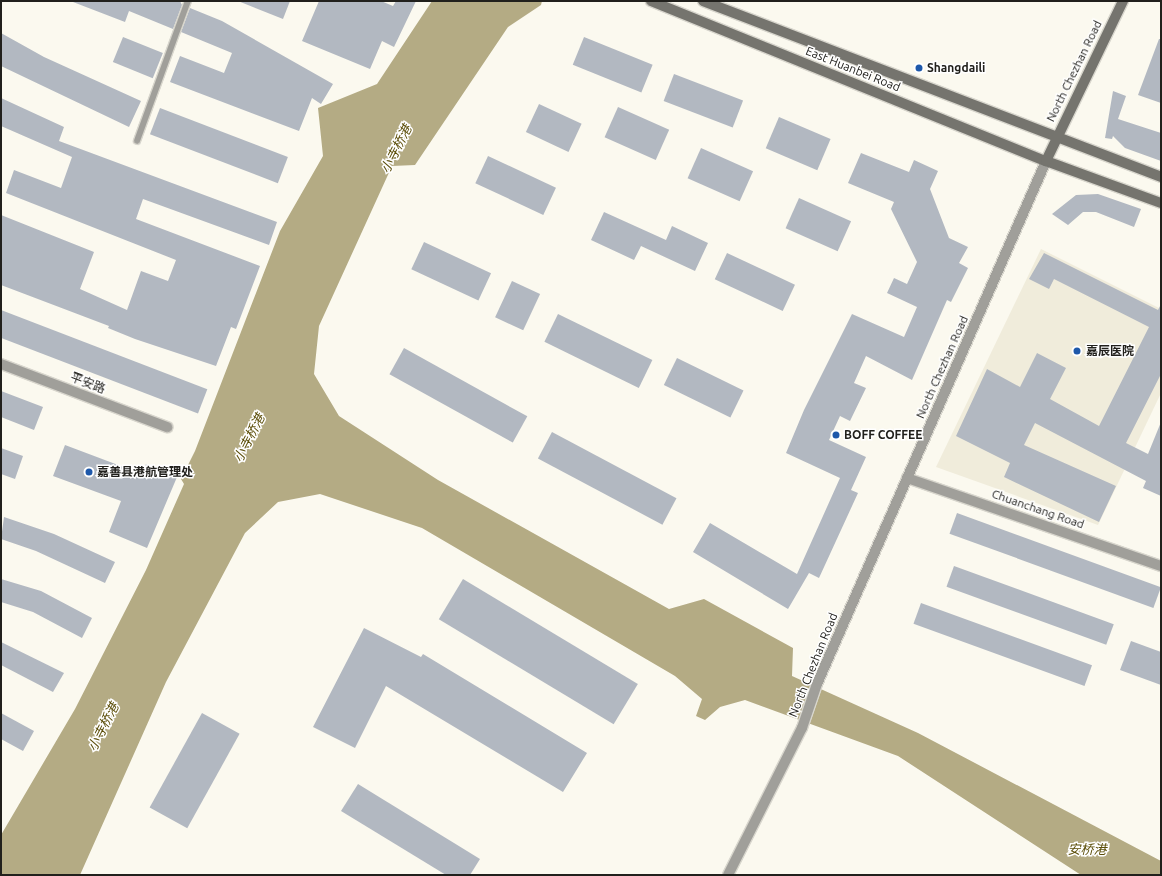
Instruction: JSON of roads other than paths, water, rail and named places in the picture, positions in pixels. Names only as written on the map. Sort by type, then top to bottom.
[{"type":"street","name":"East Huanbei Road","points":[[651,1],[1046,161],[1161,204]]},
{"type":"street","name":"East Huanbei Road","points":[[703,1],[1161,177]]},
{"type":"street","name":"North Chezhan Road","points":[[728,875],[802,728],[817,684],[1057,136],[1123,1]]},
{"type":"street","name":"平安路","points":[[1,364],[167,427]]},
{"type":"street","name":"Chuanchang Road","points":[[908,478],[1161,566]]},
{"type":"lane","points":[[137,141],[188,1]]},
{"type":"water","points":[[432,1],[542,1],[541,5],[508,27],[415,165],[392,166],[319,326],[314,374],[339,416],[438,480],[669,609],[704,599],[793,648],[792,676],[918,733],[1161,861],[1161,875],[1081,875],[898,756],[745,700],[720,707],[705,720],[696,716],[702,699],[675,676],[422,528],[320,494],[278,502],[245,533],[166,682],[80,875],[1,875],[1,835],[75,709],[146,570],[184,484],[181,479],[195,451],[280,231],[323,156],[318,108],[377,84]]},
{"type":"place","name":"Shangdaili","points":[[919,68]]},
{"type":"place","name":"嘉辰医院","points":[[1077,351]]},
{"type":"place","name":"BOFF COFFEE","points":[[836,435]]},
{"type":"place","name":"嘉善县港航管理处","points":[[89,472]]},
{"type":"water label","name":"小寺桥港","points":[[396,149]]},
{"type":"water label","name":"小寺桥港","points":[[249,438]]},
{"type":"water label","name":"小寺桥港","points":[[103,727]]},
{"type":"water label","name":"安桥港","points":[[1087,849]]}]
